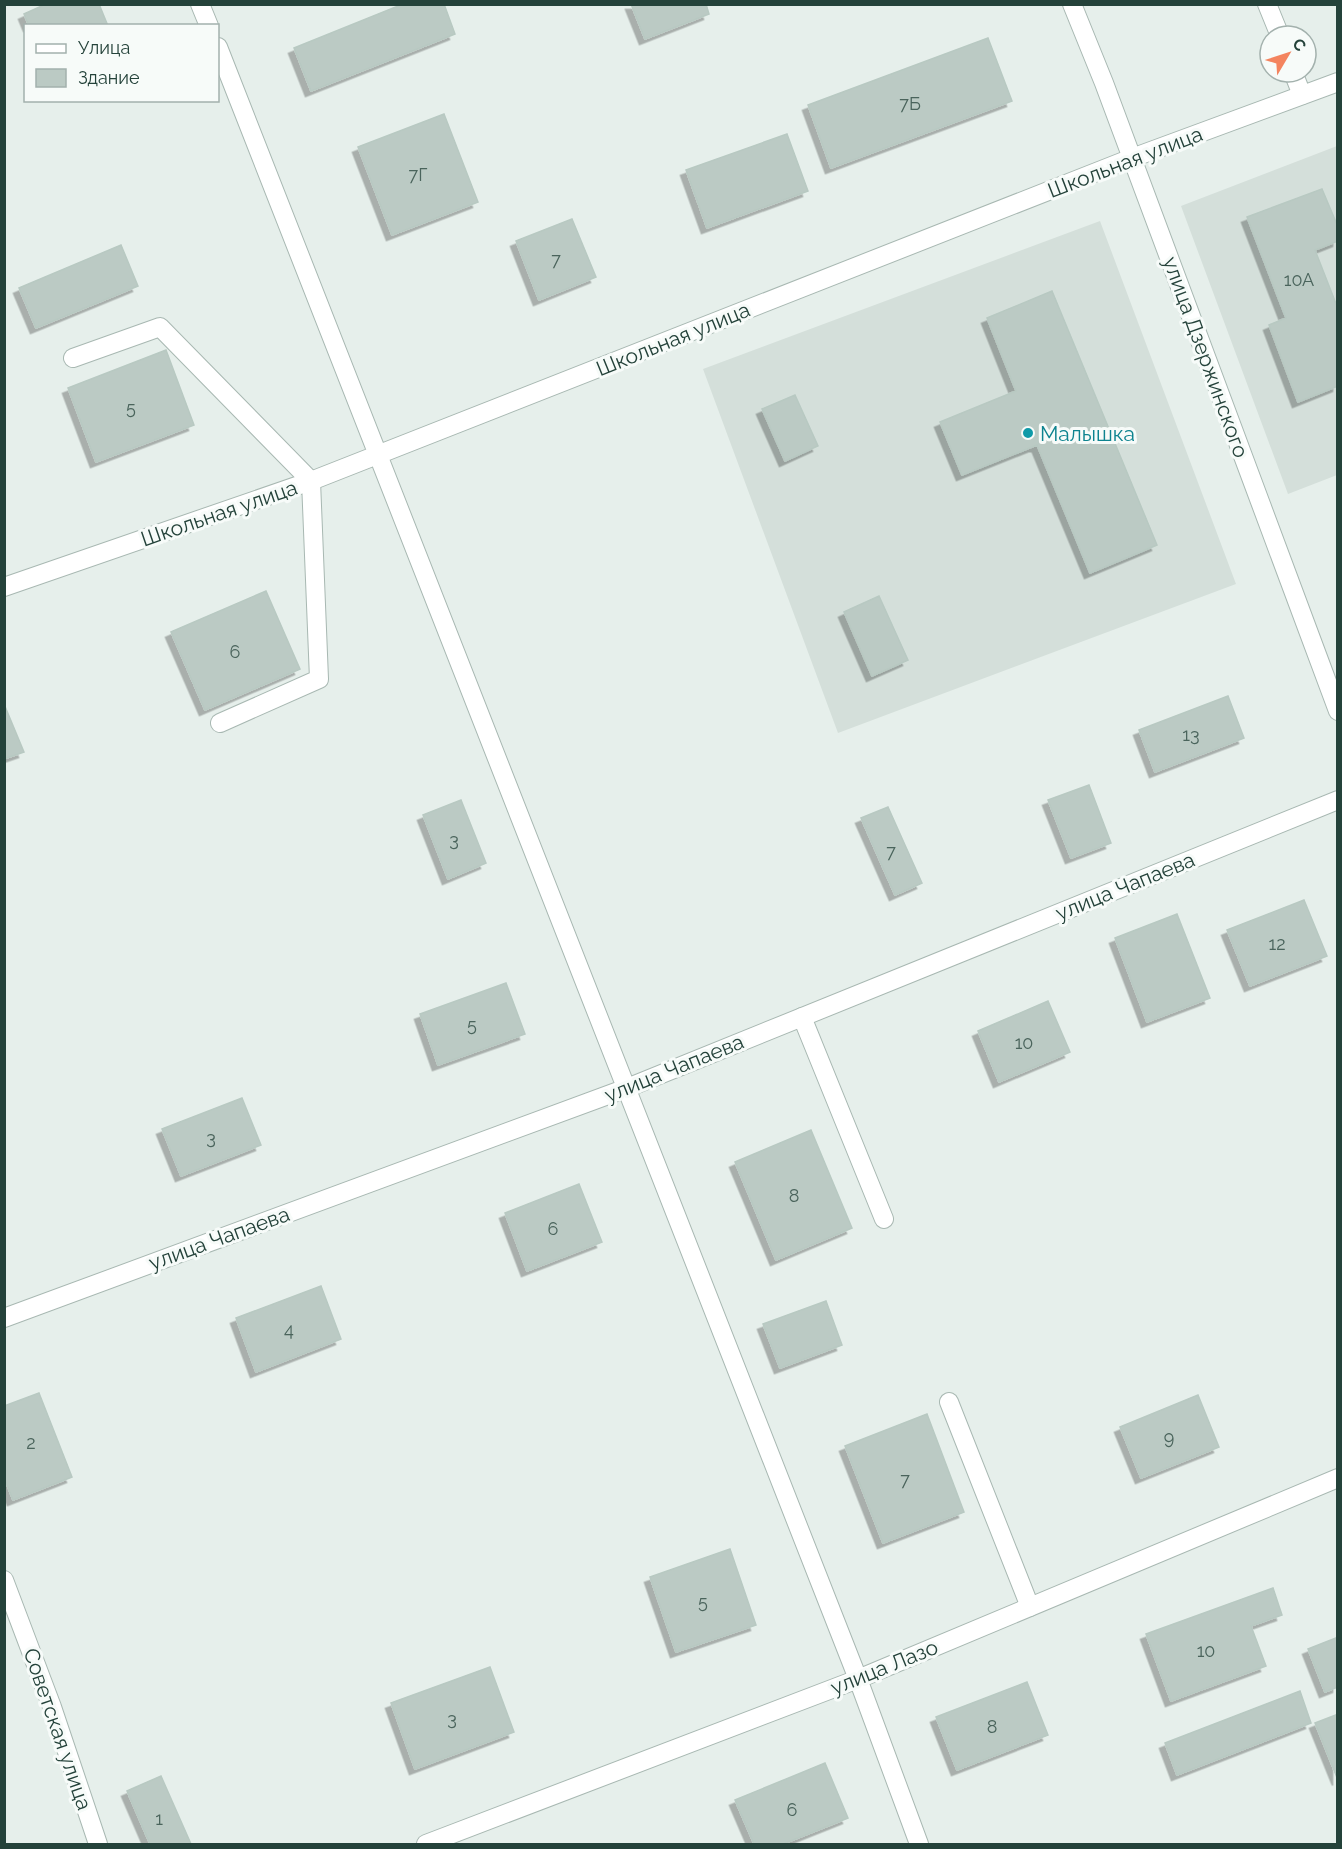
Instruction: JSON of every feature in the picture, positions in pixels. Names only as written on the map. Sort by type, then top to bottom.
[{"type":"street","points":[[200,4],[208,24]]},
{"type":"street","name":"улица Дзержинского","points":[[1072,4],[1132,158],[1338,711]]},
{"type":"street","points":[[1267,4],[1275,24]]},
{"type":"street","points":[[219,50],[858,1679],[919,1845]]},
{"type":"street","name":"Школьная улица","points":[[4,586],[311,481],[1132,158],[1338,82]]},
{"type":"street","points":[[1298,84],[1302,95]]},
{"type":"street","points":[[73,358],[160,327],[311,481],[319,679],[220,723]]},
{"type":"street","name":"улица Чапаева","points":[[4,1318],[627,1088],[1338,800]]},
{"type":"street","points":[[801,1017],[884,1219]]},
{"type":"street","points":[[949,1402],[1030,1607]]},
{"type":"street","name":"улица Лазо","points":[[426,1845],[858,1679],[1338,1478]]},
{"type":"street","name":"Советская улица","points":[[4,1580],[52,1707],[98,1845]]},
{"type":"shaded area","points":[[1337,146],[1337,475],[1288,494],[1181,206]]},
{"type":"shaded area","points":[[1100,221],[1236,584],[838,733],[703,369]]},
{"type":"building","points":[[46,4],[99,4],[107,24],[28,24],[24,14]]},
{"type":"building","points":[[403,4],[444,4],[455,34],[311,91],[294,48]]},
{"type":"building","points":[[631,4],[706,4],[709,14],[645,39]]},
{"type":"building","points":[[988,38],[1012,101],[831,168],[808,105]]},
{"type":"building","points":[[444,114],[478,202],[392,235],[358,147]]},
{"type":"building","points":[[787,134],[808,191],[707,228],[686,170]]},
{"type":"building","points":[[1322,189],[1338,227],[1338,241],[1315,250],[1338,309],[1338,386],[1298,402],[1269,325],[1286,318],[1247,217]]},
{"type":"building","points":[[572,219],[596,277],[539,300],[516,241]]},
{"type":"building","points":[[121,245],[138,286],[36,328],[19,288]]},
{"type":"building","name":"Малышка","points":[[1052,291],[1157,545],[1090,573],[1037,445],[962,475],[940,422],[1016,391],[987,318]]},
{"type":"building","points":[[166,350],[194,425],[96,462],[68,388]]},
{"type":"building","points":[[795,395],[818,446],[785,461],[762,409]]},
{"type":"building","points":[[266,591],[300,669],[205,710],[171,632]]},
{"type":"building","points":[[879,596],[908,660],[872,676],[844,612]]},
{"type":"building","points":[[1228,696],[1244,738],[1155,772],[1139,730]]},
{"type":"building","points":[[4,704],[24,752],[4,759]]},
{"type":"building","points":[[1089,785],[1111,843],[1071,858],[1048,800]]},
{"type":"building","points":[[461,800],[486,863],[448,879],[423,815]]},
{"type":"building","points":[[888,807],[922,883],[895,895],[861,818]]},
{"type":"building","points":[[1304,900],[1327,956],[1250,986],[1227,930]]},
{"type":"building","points":[[1177,914],[1210,998],[1147,1022],[1115,938]]},
{"type":"building","points":[[506,983],[525,1034],[438,1065],[420,1014]]},
{"type":"building","points":[[1048,1001],[1070,1052],[999,1082],[978,1031]]},
{"type":"building","points":[[242,1098],[261,1145],[181,1176],[162,1129]]},
{"type":"building","points":[[811,1130],[852,1228],[776,1260],[735,1162]]},
{"type":"building","points":[[579,1184],[602,1242],[527,1271],[505,1213]]},
{"type":"building","points":[[321,1286],[341,1339],[256,1372],[236,1318]]},
{"type":"building","points":[[826,1301],[842,1345],[780,1368],[763,1324]]},
{"type":"building","points":[[39,1393],[72,1477],[13,1500],[4,1477],[4,1406]]},
{"type":"building","points":[[1198,1395],[1219,1447],[1141,1478],[1120,1427]]},
{"type":"building","points":[[927,1414],[964,1512],[883,1543],[845,1446]]},
{"type":"building","points":[[730,1549],[756,1625],[676,1652],[650,1577]]},
{"type":"building","points":[[1273,1588],[1282,1615],[1251,1626],[1266,1666],[1171,1701],[1146,1634]]},
{"type":"building","points":[[1338,1637],[1338,1687],[1325,1692],[1308,1649]]},
{"type":"building","points":[[490,1667],[514,1732],[415,1769],[391,1703]]},
{"type":"building","points":[[1027,1682],[1048,1735],[957,1770],[936,1717]]},
{"type":"building","points":[[1300,1691],[1311,1723],[1177,1775],[1165,1743]]},
{"type":"building","points":[[1338,1714],[1338,1780],[1315,1723]]},
{"type":"building","points":[[825,1763],[848,1818],[783,1844],[754,1844],[735,1800]]},
{"type":"building","points":[[161,1776],[191,1844],[150,1844],[127,1791]]},
{"type":"place","name":"Малышка","points":[[1028,433]]}]
